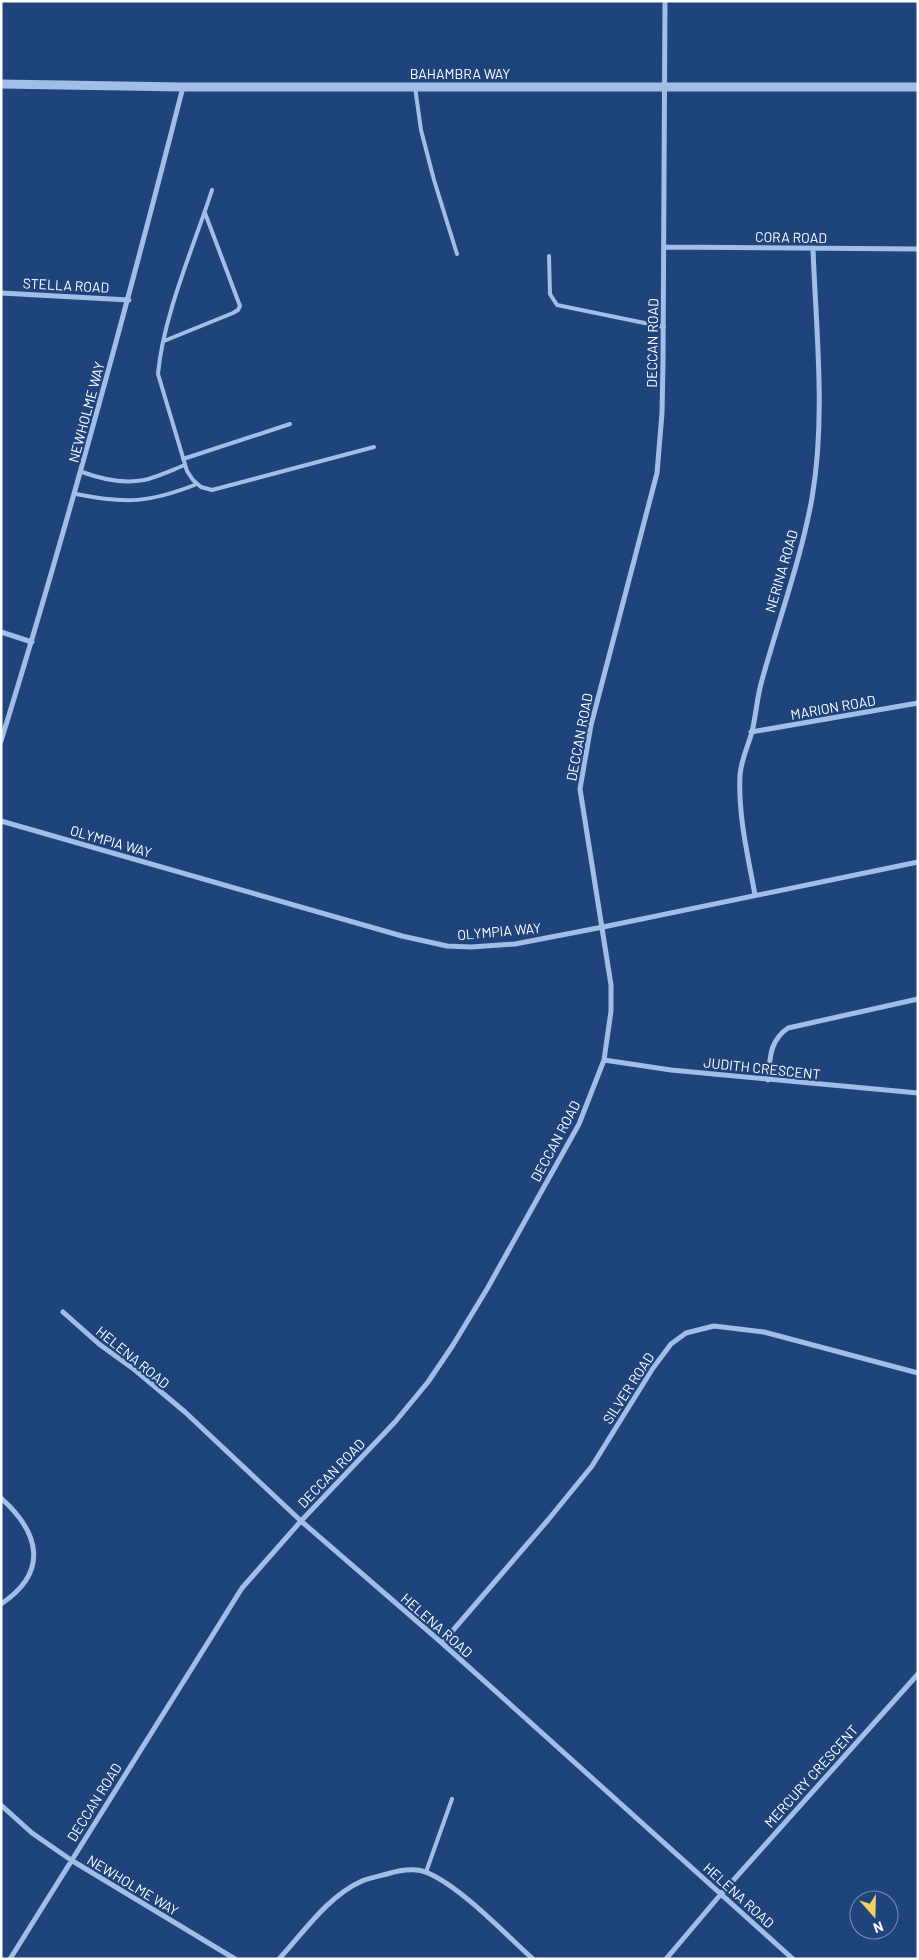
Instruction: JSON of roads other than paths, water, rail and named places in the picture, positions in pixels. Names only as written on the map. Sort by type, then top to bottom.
[{"type":"street","name":"DECCAN ROAD","points":[[10,1959],[242,1588],[395,1422],[428,1382],[453,1345],[487,1289],[579,1124],[604,1060],[611,1011],[612,985],[589,854],[580,789],[596,706],[620,612],[648,515],[657,473],[662,413],[664,327],[665,1]]},
{"type":"street","name":"BAHAMBRA WAY","points":[[1,84],[183,87],[918,87]]},
{"type":"street","name":"NEWHOLME WAY","points":[[1,741],[76,494],[129,300],[183,87]]},
{"type":"street","name":"CORA ROAD","points":[[664,247],[918,249]]},
{"type":"street","name":"NERINA ROAD","points":[[755,895],[741,815],[739,790],[743,756],[751,732],[761,683],[803,537],[812,497],[819,409],[813,248]]},
{"type":"street","name":"STELLA ROAD","points":[[1,293],[129,300]]},
{"type":"street","points":[[1,632],[32,642]]},
{"type":"street","name":"MARION ROAD","points":[[751,732],[918,703]]},
{"type":"street","name":"OLYMPIA WAY","points":[[1,821],[402,936],[447,946],[471,948],[515,944],[918,862]]},
{"type":"street","points":[[768,1080],[770,1056],[774,1042],[778,1034],[788,1028],[918,1000]]},
{"type":"street","name":"JUDITH CRESCENT","points":[[604,1060],[671,1070],[918,1093]]},
{"type":"street","name":"HELENA ROAD","points":[[63,1312],[98,1344],[135,1370],[185,1412],[301,1522],[442,1643],[793,1959]]},
{"type":"street","name":"SILVER ROAD","points":[[442,1643],[592,1466],[653,1368],[671,1344],[686,1333],[714,1326],[764,1332],[918,1372]]},
{"type":"street","points":[[1,1498],[25,1523],[34,1554],[34,1564],[22,1587],[1,1604]]},
{"type":"street","name":"MERCURY CRESCENT","points":[[666,1959],[721,1894],[918,1674]]},
{"type":"street","name":"NEWHOLME WAY","points":[[1,1804],[32,1834],[71,1860],[235,1959]]},
{"type":"street","points":[[280,1959],[324,1910],[351,1887],[363,1880],[412,1869],[426,1872],[461,1894],[533,1959]]},
{"type":"lane","points":[[415,87],[421,130],[457,254]]},
{"type":"lane","points":[[212,190],[174,303],[158,374],[185,465],[193,480],[201,487],[212,490],[374,447]]},
{"type":"lane","points":[[164,341],[233,313],[240,306],[205,213]]},
{"type":"lane","points":[[549,256],[550,294],[557,305],[664,327]]},
{"type":"lane","points":[[184,459],[290,424]]},
{"type":"lane","points":[[82,472],[98,478],[131,481],[145,480],[185,465]]},
{"type":"lane","points":[[76,494],[124,501],[152,499],[197,484]]},
{"type":"lane","points":[[426,1872],[452,1799]]}]
